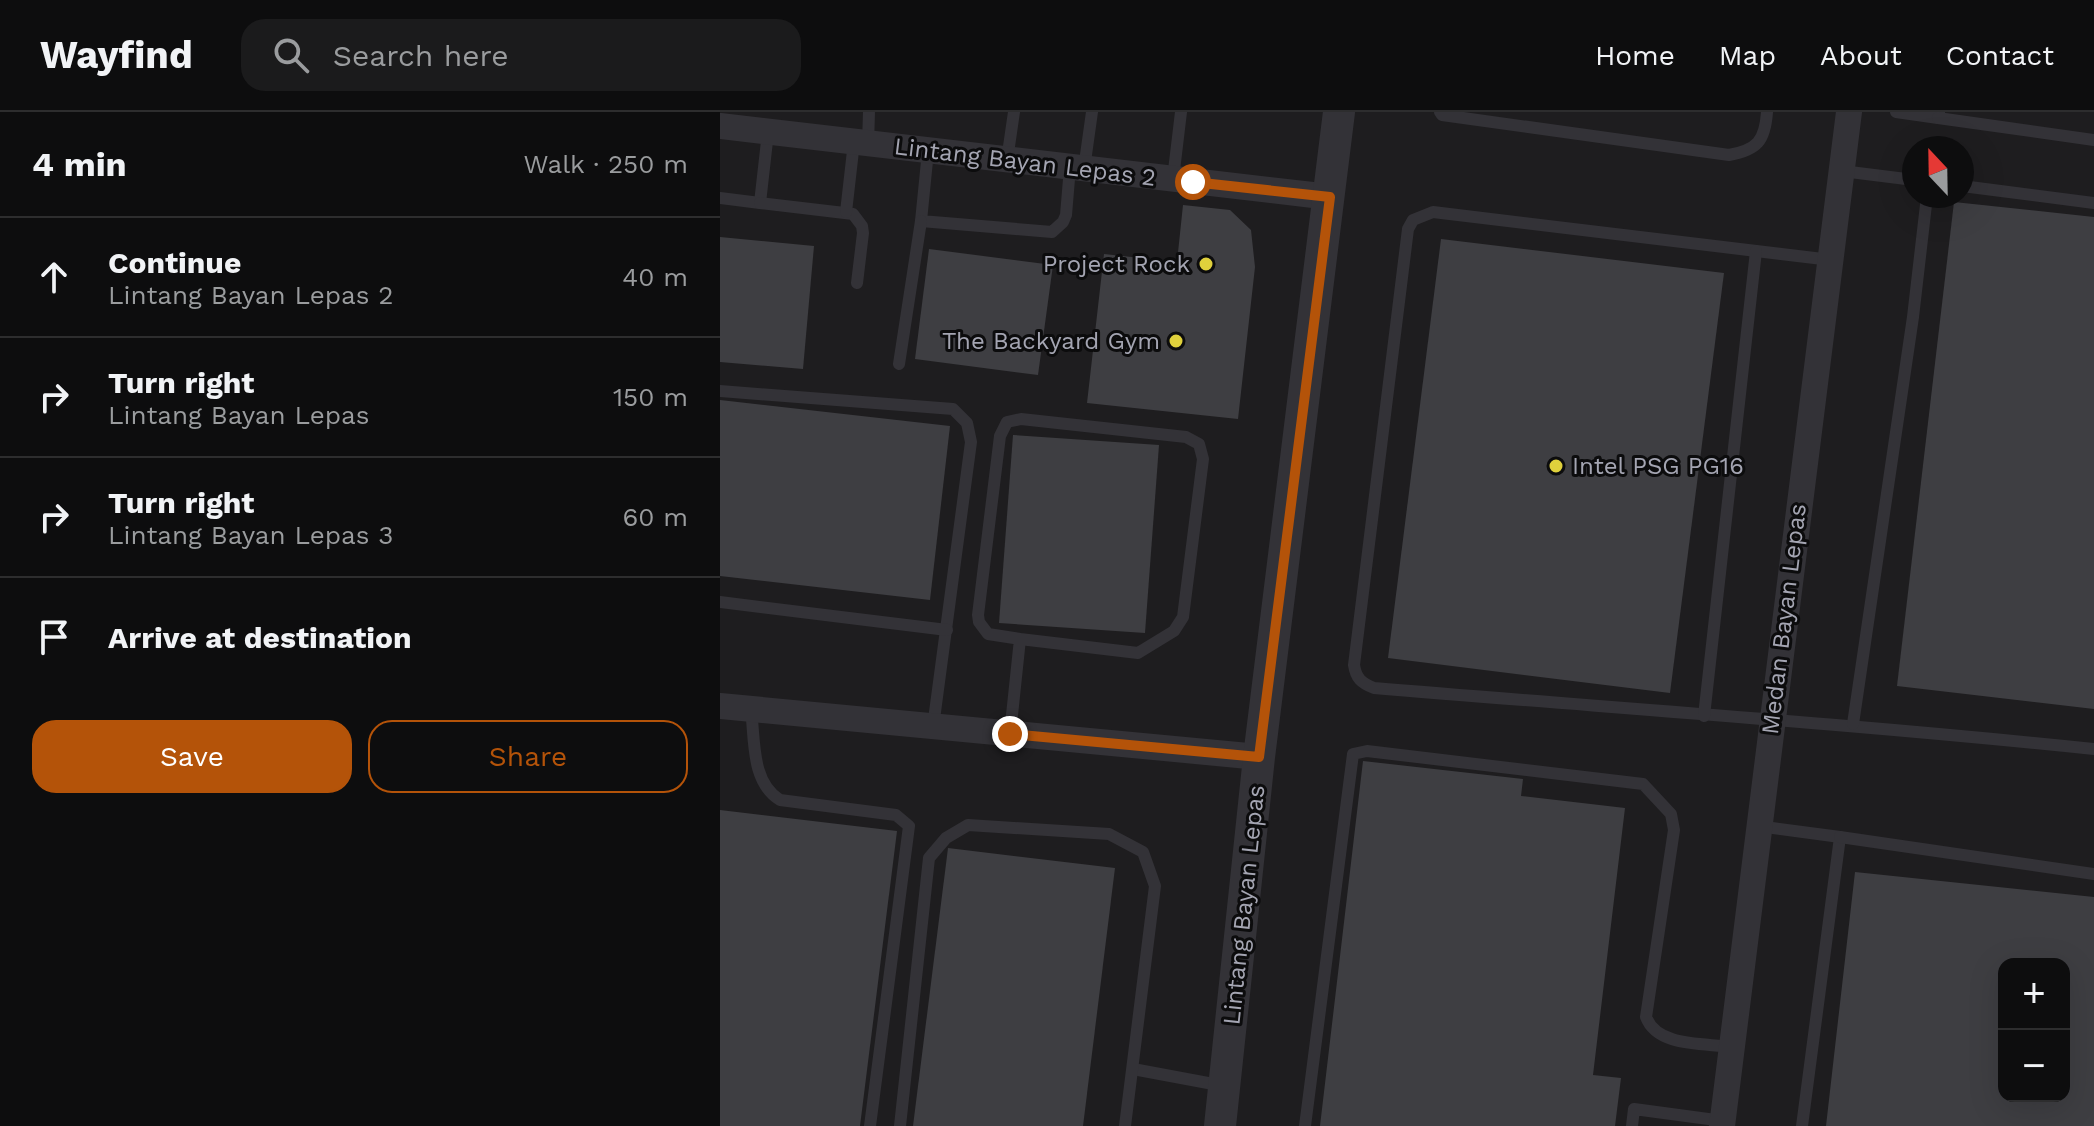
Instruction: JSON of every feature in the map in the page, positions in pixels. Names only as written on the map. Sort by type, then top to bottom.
[{"type":"street","name":"Lintang Bayan Lepas","points":[[1220,1126],[1259,757],[1339,112]]},
{"type":"street","name":"Medan Bayan Lepas","points":[[1722,1123],[1770,721],[1849,112]]},
{"type":"street","name":"Lintang Bayan Lepas 2","points":[[720,126],[1330,197]]},
{"type":"street","points":[[720,706],[1259,757]]},
{"type":"lane","points":[[846,212],[869,112]]},
{"type":"lane","points":[[1007,160],[1014,112]]},
{"type":"lane","points":[[921,221],[1052,232],[1066,215],[1092,112]]},
{"type":"lane","points":[[1173,179],[1181,112]]},
{"type":"lane","points":[[1440,112],[1729,155],[1751,151],[1765,136],[1767,112]]},
{"type":"lane","points":[[1896,112],[1939,115],[2094,140]]},
{"type":"lane","points":[[760,203],[768,132]]},
{"type":"lane","points":[[899,364],[921,221],[928,151]]},
{"type":"lane","points":[[1842,171],[1902,178]]},
{"type":"lane","points":[[1974,188],[2094,203]]},
{"type":"lane","points":[[720,198],[846,212],[859,219],[862,226],[857,283]]},
{"type":"lane","points":[[1853,724],[1913,317],[1926,208]]},
{"type":"lane","points":[[1831,260],[1433,212],[1413,220],[1408,229],[1354,665],[1363,684],[1374,688],[1704,716],[1853,724],[2094,749]]},
{"type":"lane","points":[[1704,716],[1756,251]]},
{"type":"lane","points":[[720,391],[953,409],[967,423],[971,442],[933,727]]},
{"type":"lane","points":[[1021,419],[1193,439],[1203,459],[1183,617],[1179,628],[1138,653],[1020,639],[988,634],[978,615],[1000,436],[1007,422],[1021,419]]},
{"type":"lane","points":[[720,602],[947,630]]},
{"type":"lane","points":[[1010,734],[1020,639]]},
{"type":"lane","points":[[751,709],[759,774],[765,791],[780,800],[896,815],[909,826],[870,1126]]},
{"type":"lane","points":[[1305,1126],[1353,754],[1367,751],[1643,784],[1671,814],[1674,830],[1646,1017],[1651,1030],[1663,1037],[1731,1047]]},
{"type":"lane","points":[[900,1126],[929,858],[946,838],[968,825],[1109,834],[1143,852],[1155,886],[1125,1126]]},
{"type":"lane","points":[[1758,826],[2094,874]]},
{"type":"lane","points":[[1802,1126],[1840,837]]},
{"type":"lane","points":[[1133,1069],[1224,1086]]},
{"type":"lane","points":[[1632,1126],[1634,1109],[1722,1123]]},
{"type":"shaded area","points":[[720,112],[2094,112],[2094,1126],[720,1126]]},
{"type":"building","points":[[1974,204],[2094,217],[2094,709],[1897,686],[1953,208],[1974,208]]},
{"type":"building","points":[[1183,205],[1230,210],[1251,230],[1255,267],[1238,419],[1087,403],[1104,254],[1177,262]]},
{"type":"building","points":[[720,237],[814,246],[803,369],[720,362]]},
{"type":"building","name":"Intel PSG PG16","points":[[1441,239],[1724,273],[1670,693],[1388,658]]},
{"type":"building","points":[[929,249],[1053,265],[1038,375],[915,359]]},
{"type":"building","points":[[720,400],[950,426],[930,600],[720,576]]},
{"type":"building","points":[[1013,435],[1159,445],[1145,633],[999,623]]},
{"type":"building","points":[[1363,761],[1523,779],[1521,796],[1625,808],[1593,1075],[1621,1078],[1615,1126],[1320,1126]]},
{"type":"building","points":[[720,810],[897,831],[860,1126],[720,1126]]},
{"type":"building","points":[[948,848],[1115,868],[1083,1126],[913,1126]]},
{"type":"building","points":[[1855,872],[2094,897],[2094,1126],[1826,1126]]},
{"type":"place","name":"Project Rock","points":[[1206,264]]},
{"type":"place","name":"The Backyard Gym","points":[[1176,341]]},
{"type":"place","name":"Intel PSG PG16","points":[[1556,466]]},
{"type":"route","points":[[1010,734],[1259,757],[1330,197],[1193,182]]}]
